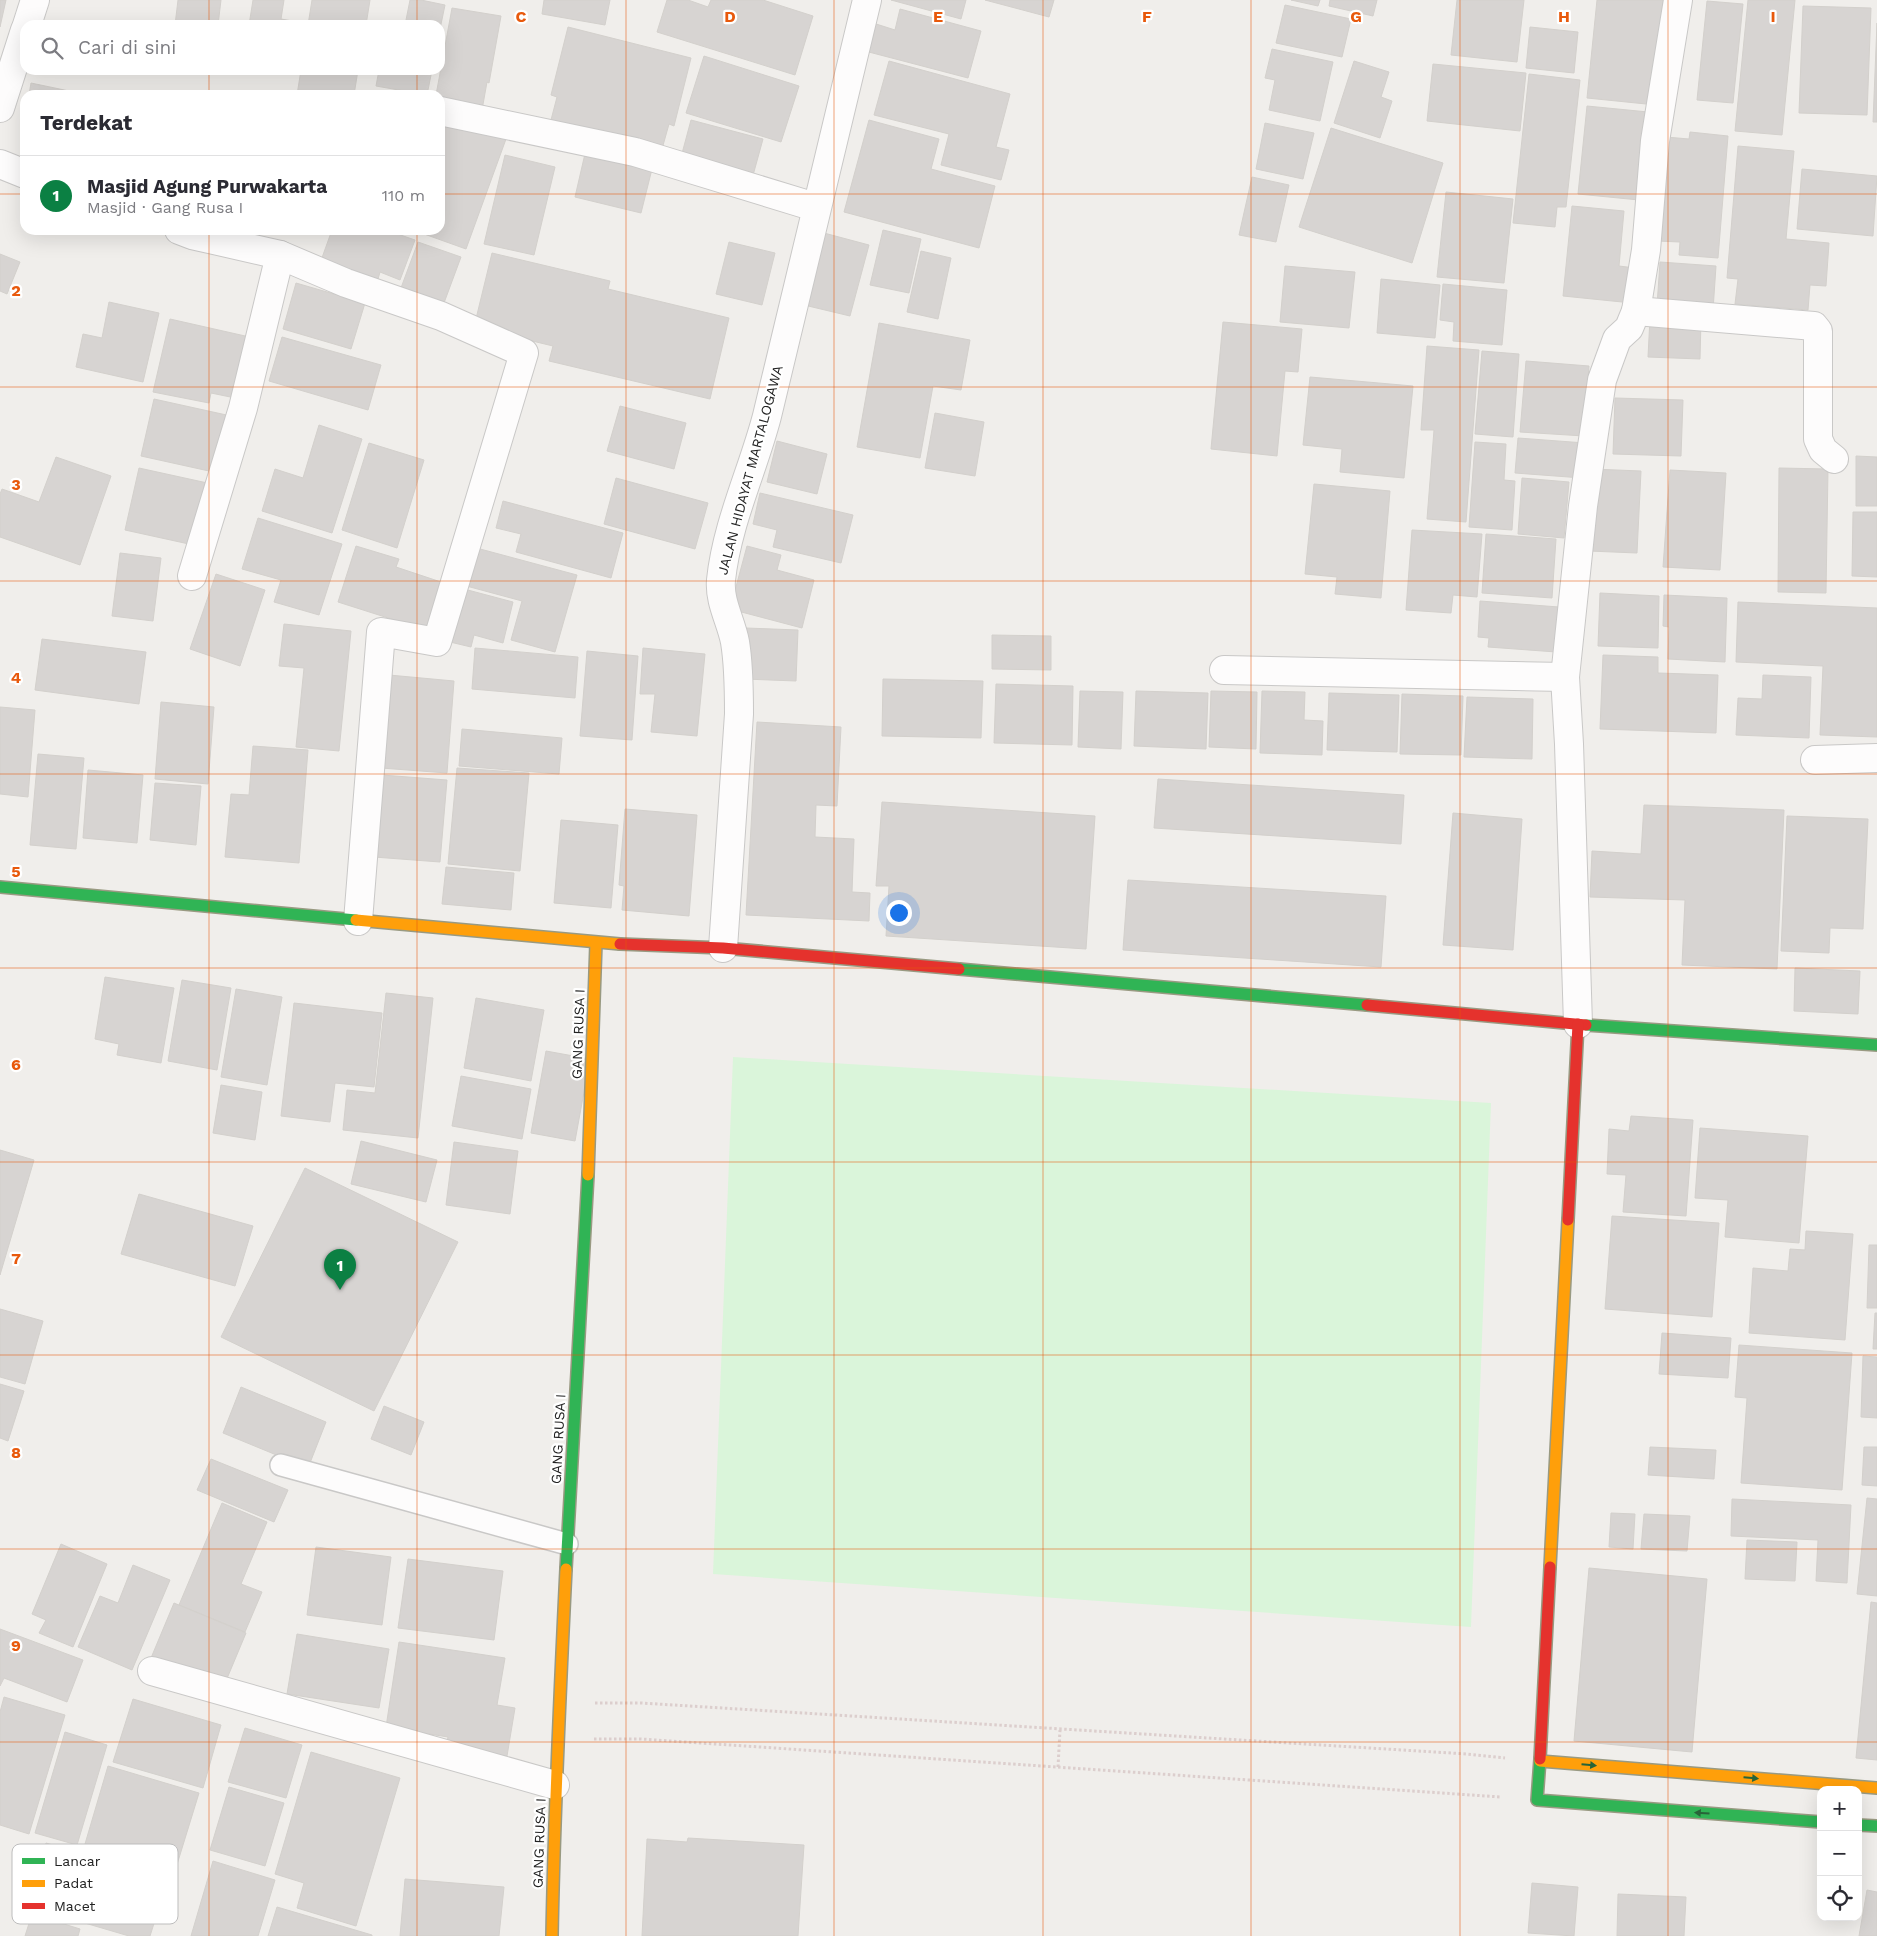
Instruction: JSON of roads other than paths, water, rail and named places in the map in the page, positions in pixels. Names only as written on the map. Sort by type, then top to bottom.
[{"type":"street","points":[[29,20],[35,0]]},
{"type":"street","name":"JALAN HIDAYAT MARTALOGAWA","points":[[724,948],[738,724],[738,678],[734,640],[724,611],[721,581],[727,548],[766,418],[815,207],[867,0]]},
{"type":"street","points":[[1678,0],[1655,141],[1646,250],[1636,311],[1629,328],[1618,339],[1602,380],[1583,506],[1565,676],[1570,744],[1578,1024],[1540,1761],[1536,1800],[1817,1822]]},
{"type":"street","points":[[0,108],[20,46]]},
{"type":"street","points":[[445,112],[635,152],[815,207]]},
{"type":"street","points":[[0,164],[20,172]]},
{"type":"street","points":[[192,235],[280,255],[346,283],[441,316],[524,353],[437,642],[381,632],[358,921]]},
{"type":"street","points":[[192,576],[243,408],[280,255]]},
{"type":"street","points":[[1636,311],[1814,326],[1818,331],[1818,439],[1823,450],[1834,459]]},
{"type":"street","points":[[1224,670],[1565,676]]},
{"type":"street","points":[[1815,760],[1877,758]]},
{"type":"street","points":[[0,888],[596,943],[724,948],[1578,1024],[1877,1045]]},
{"type":"street","name":"GANG RUSA I","points":[[552,1936],[555,1785],[560,1739],[567,1544],[588,1187],[596,943]]},
{"type":"street","points":[[152,1671],[555,1785]]},
{"type":"street","points":[[1540,1761],[1877,1788]]},
{"type":"street","points":[[1862,1825],[1877,1826]]},
{"type":"lane","points":[[281,1465],[567,1544]]},
{"type":"place","name":"Masjid Agung Purwakarta","points":[[340,1290]]}]
